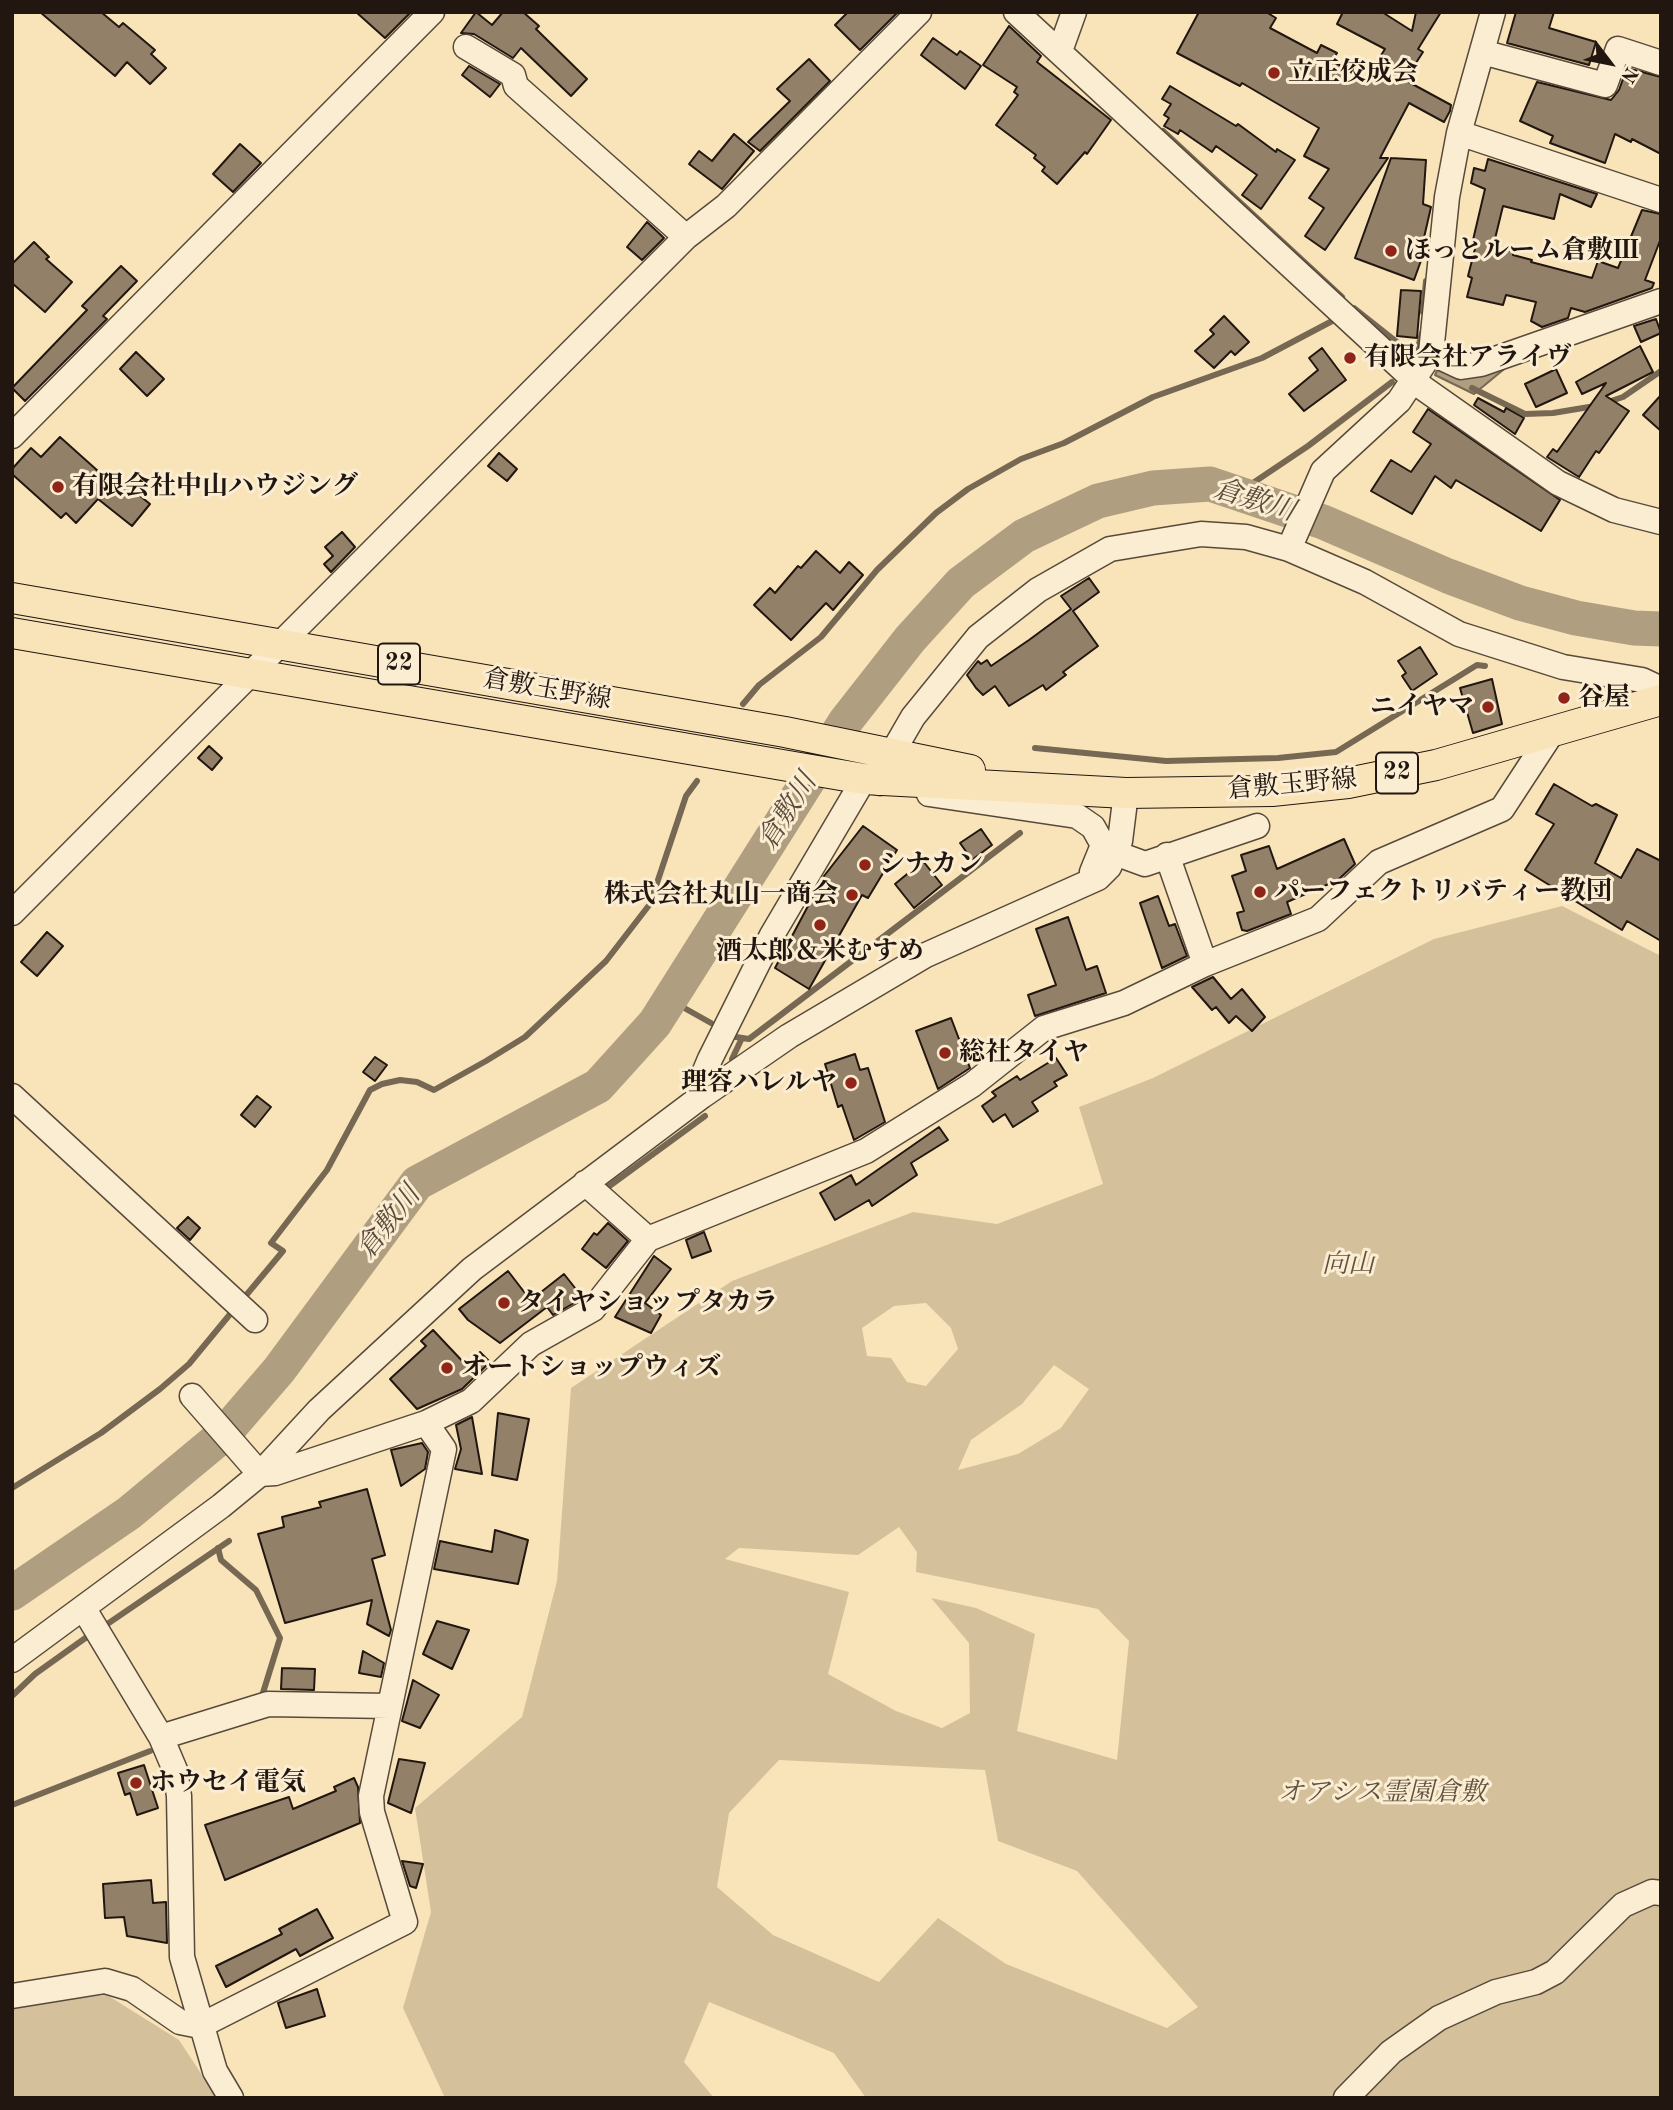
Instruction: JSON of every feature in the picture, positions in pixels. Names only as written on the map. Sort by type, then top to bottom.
[{"type":"main road","name":"倉敷玉野線","points":[[12,598],[785,732],[1080,791]]},
{"type":"main road","name":"倉敷玉野線","points":[[12,634],[864,779],[1126,793],[1272,791],[1348,783],[1436,765],[1661,700]]},
{"type":"street","points":[[12,436],[432,12]]},
{"type":"street","points":[[12,913],[687,237],[726,206],[919,12]]},
{"type":"street","points":[[1016,12],[1063,45],[1416,380],[1558,483],[1614,510],[1661,522]]},
{"type":"street","points":[[1063,45],[1074,12]]},
{"type":"street","points":[[1290,545],[1311,492],[1323,471],[1344,449],[1381,419],[1416,380],[1431,354],[1447,197],[1459,132],[1493,12]]},
{"type":"street","points":[[466,47],[513,75],[516,86],[687,237]]},
{"type":"street","points":[[1482,52],[1605,85],[1618,49],[1661,63]]},
{"type":"street","points":[[1459,132],[1661,200]]},
{"type":"street","points":[[1431,354],[1461,367],[1482,365],[1661,301]]},
{"type":"street","points":[[884,753],[978,637],[1038,590],[1084,561],[1110,549],[1201,534],[1246,537],[1290,545],[1460,634],[1563,667],[1642,680],[1661,689]]},
{"type":"street","points":[[193,1398],[254,1467],[275,1473],[426,1423],[471,1401],[531,1344],[593,1309],[648,1239],[866,1151],[972,1085],[1044,1028],[1124,1003],[1205,964],[1318,919],[1378,862],[1502,809],[1553,731]]},
{"type":"street","points":[[702,1096],[702,1078],[728,1020],[772,935],[864,779],[930,794],[1077,817],[1093,827],[1103,845],[1098,863],[1083,887]]},
{"type":"street","points":[[12,1660],[93,1624],[254,1467],[472,1269],[702,1096],[789,1036],[926,955],[1083,887],[1109,867],[1120,841],[1126,793]]},
{"type":"street","points":[[1115,853],[1145,864],[1257,825]]},
{"type":"street","points":[[1167,855],[1205,964]]},
{"type":"street","points":[[12,1096],[244,1311]]},
{"type":"street","points":[[585,1183],[648,1239]]},
{"type":"street","points":[[12,1996],[105,1981],[132,1989],[180,2022],[200,2026],[405,1922],[372,1812],[371,1796],[444,1449],[426,1423]]},
{"type":"street","points":[[93,1624],[160,1737],[175,1770],[181,1957],[215,2071],[231,2098]]},
{"type":"street","points":[[160,1737],[268,1704],[389,1706]]},
{"type":"street","points":[[1346,2098],[1353,2087],[1391,2052],[1439,2018],[1496,1992],[1536,1982],[1555,1972],[1623,1905],[1652,1892],[1661,1893]]},
{"type":"green space","name":"向山","points":[[1562,906],[1661,956],[1661,2098],[866,2098],[834,2053],[709,2002],[684,2062],[714,2098],[445,2098],[403,2008],[431,1912],[415,1808],[522,1717],[557,1581],[571,1388],[732,1281],[913,1212],[997,1224],[1103,1184],[1079,1107],[1153,1078],[1434,939]],"holes":[[[926,1303],[951,1328],[958,1349],[926,1386],[907,1382],[891,1358],[867,1356],[862,1328],[894,1306]],[[1054,1365],[1089,1389],[1061,1428],[1018,1454],[958,1470],[971,1440],[1022,1404]],[[899,1527],[917,1552],[916,1572],[1098,1609],[1129,1641],[1117,1760],[1017,1731],[1035,1634],[976,1608],[931,1598],[969,1643],[970,1713],[942,1728],[896,1711],[828,1674],[849,1592],[725,1559],[739,1548],[858,1555]],[[779,1760],[985,1770],[998,1841],[1077,1871],[1198,2007],[1167,2028],[1006,1964],[938,1918],[879,1982],[773,1935],[717,1887],[729,1813]]]},
{"type":"green space","points":[[107,1995],[179,2040],[217,2098],[12,2098],[12,2003]]},
{"type":"shaded area","points":[[1509,365],[1474,394],[1435,375],[1439,366]]},
{"type":"building","points":[[40,12],[101,12],[119,27],[123,23],[155,50],[151,54],[166,68],[150,84],[127,62],[115,76]]},
{"type":"building","points":[[356,12],[411,12],[385,38]]},
{"type":"building","points":[[476,12],[492,25],[503,12],[523,12],[539,26],[536,29],[587,79],[571,96],[521,48],[513,58],[474,34],[461,33]]},
{"type":"building","points":[[848,12],[898,12],[860,50],[835,25]]},
{"type":"building","points":[[1199,12],[1266,12],[1276,18],[1270,28],[1317,53],[1321,45],[1337,53],[1332,61],[1366,79],[1385,49],[1337,24],[1343,12],[1382,12],[1412,31],[1416,12],[1441,12],[1418,49],[1423,52],[1405,80],[1451,105],[1450,111],[1444,122],[1409,103],[1380,158],[1388,158],[1325,250],[1305,236],[1324,208],[1309,198],[1329,169],[1304,156],[1319,128],[1242,83],[1240,86],[1177,53]]},
{"type":"building","points":[[1516,12],[1554,12],[1549,28],[1596,42],[1589,65],[1507,43]]},
{"type":"building","points":[[1009,26],[1041,56],[1037,62],[1111,120],[1087,154],[1085,152],[1057,184],[1042,171],[1045,167],[1034,158],[1036,155],[996,125],[1018,95],[1014,92],[1017,87],[983,65]]},
{"type":"building","points":[[933,38],[957,55],[960,51],[981,66],[965,89],[921,55]]},
{"type":"building","points":[[809,59],[830,81],[760,151],[748,142],[790,101],[777,89]]},
{"type":"building","points":[[469,66],[500,84],[490,97],[462,75]]},
{"type":"building","points":[[1627,68],[1661,77],[1661,154],[1632,139],[1631,142],[1615,134],[1605,163],[1550,143],[1553,136],[1520,121],[1537,82],[1611,100],[1619,90]]},
{"type":"building","points":[[1170,86],[1236,126],[1238,124],[1276,152],[1277,149],[1295,160],[1261,209],[1242,195],[1257,175],[1216,146],[1212,152],[1180,130],[1178,134],[1164,126],[1169,118],[1164,115],[1171,104],[1162,99]]},
{"type":"building","points":[[734,134],[754,151],[722,189],[689,164],[699,151],[712,161]]},
{"type":"building","points":[[240,144],[261,163],[233,192],[213,174]]},
{"type":"building","points":[[1391,158],[1426,160],[1423,204],[1431,207],[1423,242],[1427,244],[1414,280],[1355,258]]},
{"type":"building","points":[[1488,159],[1597,194],[1591,207],[1560,194],[1554,219],[1503,206],[1493,247],[1514,252],[1513,255],[1532,260],[1531,262],[1592,278],[1598,261],[1618,268],[1642,210],[1661,214],[1661,238],[1645,280],[1654,283],[1652,288],[1585,312],[1571,308],[1568,318],[1542,327],[1531,321],[1536,302],[1506,295],[1503,305],[1467,297],[1472,278],[1468,276],[1477,241],[1473,240],[1485,189],[1471,183],[1474,168],[1485,171]]},
{"type":"building","points":[[647,222],[664,238],[642,260],[627,247]]},
{"type":"building","points":[[34,242],[49,257],[46,259],[72,282],[45,312],[12,283],[12,264]]},
{"type":"building","points":[[121,266],[137,281],[103,316],[107,319],[25,401],[12,388],[87,310],[82,306]]},
{"type":"building","points":[[1401,290],[1421,291],[1417,338],[1397,336]]},
{"type":"building","points":[[1224,316],[1249,342],[1235,355],[1231,351],[1214,368],[1195,351],[1214,334],[1210,330]]},
{"type":"building","points":[[1656,319],[1661,333],[1641,342],[1634,326]]},
{"type":"building","points":[[1640,346],[1653,372],[1606,396],[1629,411],[1599,453],[1596,451],[1579,477],[1547,457],[1553,449],[1557,452],[1606,383],[1582,394],[1576,382]]},
{"type":"building","points":[[1322,348],[1346,380],[1304,411],[1289,394],[1318,370],[1309,358]]},
{"type":"building","points":[[136,352],[164,379],[147,396],[120,369]]},
{"type":"building","points":[[1556,369],[1567,393],[1536,407],[1525,384]]},
{"type":"building","points":[[1661,395],[1661,431],[1643,415]]},
{"type":"building","points":[[1478,398],[1504,412],[1506,408],[1524,418],[1515,434],[1474,405]]},
{"type":"building","points":[[1428,409],[1560,500],[1541,531],[1456,480],[1451,488],[1435,476],[1412,514],[1371,491],[1391,460],[1411,472],[1431,444],[1413,432]]},
{"type":"building","name":"有限会社中山ハウジング","points":[[60,437],[108,480],[113,474],[150,504],[132,526],[98,499],[76,523],[66,513],[61,518],[12,474],[12,469],[31,448],[41,457]]},
{"type":"building","points":[[499,453],[517,469],[507,481],[488,466]]},
{"type":"building","points":[[342,532],[355,547],[331,572],[324,564],[333,556],[325,547]]},
{"type":"building","points":[[816,551],[840,573],[849,562],[863,575],[833,610],[826,603],[791,640],[754,605],[770,588],[775,593],[798,566],[801,568]]},
{"type":"building","points":[[1089,578],[1099,592],[1073,611],[1098,646],[1063,672],[1066,675],[1046,690],[1043,685],[1009,706],[995,686],[983,695],[967,675],[978,661],[981,664],[987,660],[991,666],[1071,609],[1061,596]]},
{"type":"building","points":[[1420,647],[1437,674],[1412,691],[1402,676],[1406,673],[1398,661]]},
{"type":"building","points":[[1492,679],[1502,724],[1473,733],[1460,688]]},
{"type":"building","points":[[209,746],[222,758],[212,770],[198,758]]},
{"type":"building","points":[[1554,784],[1592,806],[1596,804],[1617,815],[1595,863],[1621,878],[1637,849],[1661,861],[1661,941],[1627,921],[1622,930],[1525,870],[1554,824],[1536,814]]},
{"type":"building","points":[[863,826],[897,850],[868,898],[862,895],[809,989],[775,968],[824,876]]},
{"type":"building","points":[[981,829],[992,845],[972,860],[960,843]]},
{"type":"building","points":[[1344,839],[1355,864],[1338,880],[1287,902],[1291,914],[1247,931],[1242,930],[1237,913],[1244,911],[1232,876],[1246,871],[1241,855],[1269,846],[1277,869]]},
{"type":"building","points":[[923,861],[942,885],[914,908],[895,884]]},
{"type":"building","points":[[1158,896],[1169,926],[1175,924],[1187,956],[1162,968],[1140,903]]},
{"type":"building","points":[[1068,917],[1086,970],[1097,966],[1106,993],[1035,1016],[1028,995],[1056,985],[1036,929]]},
{"type":"building","points":[[47,932],[63,946],[37,976],[21,962]]},
{"type":"building","points":[[1213,977],[1231,999],[1242,989],[1265,1017],[1252,1031],[1236,1016],[1229,1023],[1216,1007],[1212,1010],[1192,987]]},
{"type":"building","name":"総社タイヤ","points":[[951,1018],[970,1068],[938,1089],[916,1031]]},
{"type":"building","points":[[855,1054],[860,1070],[868,1068],[885,1122],[854,1140],[842,1105],[838,1107],[825,1064]]},
{"type":"building","points":[[375,1057],[387,1065],[375,1081],[363,1072]]},
{"type":"building","points":[[1056,1058],[1067,1075],[1054,1082],[1057,1086],[1032,1102],[1038,1111],[1013,1127],[1005,1114],[993,1122],[982,1106],[996,1096],[992,1092],[1017,1076],[1020,1080]]},
{"type":"building","points":[[257,1096],[271,1107],[255,1127],[241,1115]]},
{"type":"building","points":[[939,1127],[948,1140],[911,1163],[917,1175],[872,1206],[869,1200],[835,1220],[820,1193],[851,1175],[856,1185]]},
{"type":"building","points":[[188,1217],[200,1228],[190,1240],[177,1228]]},
{"type":"building","points":[[608,1223],[628,1241],[606,1268],[582,1249],[594,1233],[597,1235]]},
{"type":"building","points":[[704,1232],[711,1251],[692,1258],[686,1240]]},
{"type":"building","points":[[654,1256],[671,1269],[645,1303],[661,1315],[651,1333],[615,1317]]},
{"type":"building","name":"タイヤショップタカラ","points":[[508,1271],[528,1297],[534,1293],[536,1296],[564,1274],[583,1298],[553,1315],[547,1307],[500,1343],[468,1320],[459,1309]]},
{"type":"building","name":"オートショップウィズ","points":[[433,1330],[466,1365],[480,1352],[490,1362],[462,1389],[417,1409],[390,1379],[426,1346],[421,1341]]},
{"type":"building","points":[[498,1413],[529,1419],[517,1480],[492,1475]]},
{"type":"building","points":[[472,1417],[482,1474],[455,1469],[461,1449],[456,1425]]},
{"type":"building","points":[[422,1443],[428,1452],[425,1469],[401,1486],[391,1450]]},
{"type":"building","points":[[367,1489],[385,1555],[372,1559],[391,1630],[389,1636],[367,1624],[372,1600],[285,1623],[258,1534],[284,1527],[282,1517],[321,1507],[319,1502]]},
{"type":"building","points":[[495,1530],[528,1540],[518,1584],[434,1569],[440,1541],[492,1552]]},
{"type":"building","points":[[437,1621],[469,1630],[452,1669],[423,1654]]},
{"type":"building","points":[[363,1651],[384,1663],[381,1677],[359,1673]]},
{"type":"building","points":[[282,1668],[315,1669],[314,1690],[281,1689]]},
{"type":"building","points":[[413,1680],[439,1695],[420,1728],[402,1721]]},
{"type":"building","points":[[399,1759],[425,1763],[411,1813],[388,1803]]},
{"type":"building","name":"ホウセイ電気","points":[[144,1765],[158,1808],[137,1815],[130,1793],[125,1795],[118,1773]]},
{"type":"building","points":[[354,1778],[358,1787],[360,1823],[225,1880],[205,1825],[289,1797],[293,1809],[336,1791],[334,1787]]},
{"type":"building","points":[[402,1861],[423,1864],[416,1888],[410,1886]]},
{"type":"building","points":[[151,1880],[153,1903],[166,1902],[167,1943],[127,1936],[124,1917],[105,1918],[103,1884]]},
{"type":"building","points":[[317,1909],[333,1938],[300,1956],[296,1949],[226,1987],[216,1966],[282,1934],[279,1929]]},
{"type":"building","points":[[317,1989],[325,2016],[286,2028],[278,2003]]},
{"type":"waterway","points":[[1163,131],[1342,297]]},
{"type":"waterway","points":[[1423,312],[1426,281]]},
{"type":"waterway","points":[[1352,309],[1412,354]]},
{"type":"waterway","points":[[743,704],[759,685],[821,637],[877,570],[936,513],[968,489],[1021,459],[1064,443],[1153,397],[1262,358],[1336,319]]},
{"type":"waterway","points":[[1410,353],[1419,344],[1422,333]]},
{"type":"waterway","points":[[1605,403],[1623,397],[1661,371]]},
{"type":"waterway","points":[[1238,493],[1308,446],[1392,382]]},
{"type":"waterway","points":[[1472,388],[1525,414],[1553,413],[1595,406]]},
{"type":"waterway","name":"倉敷川","points":[[12,1593],[129,1513],[223,1435],[279,1370],[417,1183],[598,1086],[655,1023],[845,722],[910,639],[961,583],[1024,536],[1098,501],[1153,488],[1210,484],[1323,522],[1448,576],[1520,603],[1576,618],[1634,628],[1661,629]]},
{"type":"waterway","points":[[1035,748],[1166,761],[1278,758],[1336,752],[1477,665],[1485,666]]},
{"type":"waterway","points":[[243,1299],[283,1251],[271,1243],[327,1170],[370,1090],[400,1080],[417,1082],[434,1090],[525,1037],[606,961],[650,904],[686,796],[697,781]]},
{"type":"waterway","points":[[736,1037],[749,1039],[1020,833]]},
{"type":"waterway","points":[[670,1000],[711,1023]]},
{"type":"waterway","points":[[732,1059],[742,1038]]},
{"type":"waterway","points":[[604,1190],[705,1116]]},
{"type":"waterway","points":[[12,1488],[101,1433],[160,1389],[189,1364],[236,1307]]},
{"type":"waterway","points":[[100,1629],[229,1541]]},
{"type":"waterway","points":[[218,1548],[221,1560],[256,1590],[280,1638],[262,1696]]},
{"type":"waterway","points":[[12,1696],[35,1674],[91,1634]]},
{"type":"waterway","points":[[12,1805],[150,1751]]},
{"type":"place","name":"立正佼成会","points":[[1274,73]]},
{"type":"place","name":"ほっとルーム倉敷Ⅲ","points":[[1391,251]]},
{"type":"place","name":"有限会社アライヴ","points":[[1350,358]]},
{"type":"place","name":"有限会社中山ハウジング","points":[[58,487]]},
{"type":"place","name":"谷屋","points":[[1564,698]]},
{"type":"place","name":"ニイヤマ","points":[[1488,707]]},
{"type":"place","name":"シナカン","points":[[865,865]]},
{"type":"place","name":"パーフェクトリバティー教団","points":[[1260,892]]},
{"type":"place","name":"株式会社丸山一商会","points":[[852,895]]},
{"type":"place","name":"酒太郎＆米むすめ","points":[[820,925]]},
{"type":"place","name":"総社タイヤ","points":[[945,1053]]},
{"type":"place","name":"理容ハレルヤ","points":[[851,1083]]},
{"type":"place","name":"タイヤショップタカラ","points":[[504,1303]]},
{"type":"place","name":"オートショップウィズ","points":[[447,1368]]},
{"type":"place","name":"ホウセイ電気","points":[[136,1783]]},
{"type":"park label","name":"オアシス霊園倉敷","points":[[1382,1793]]}]
